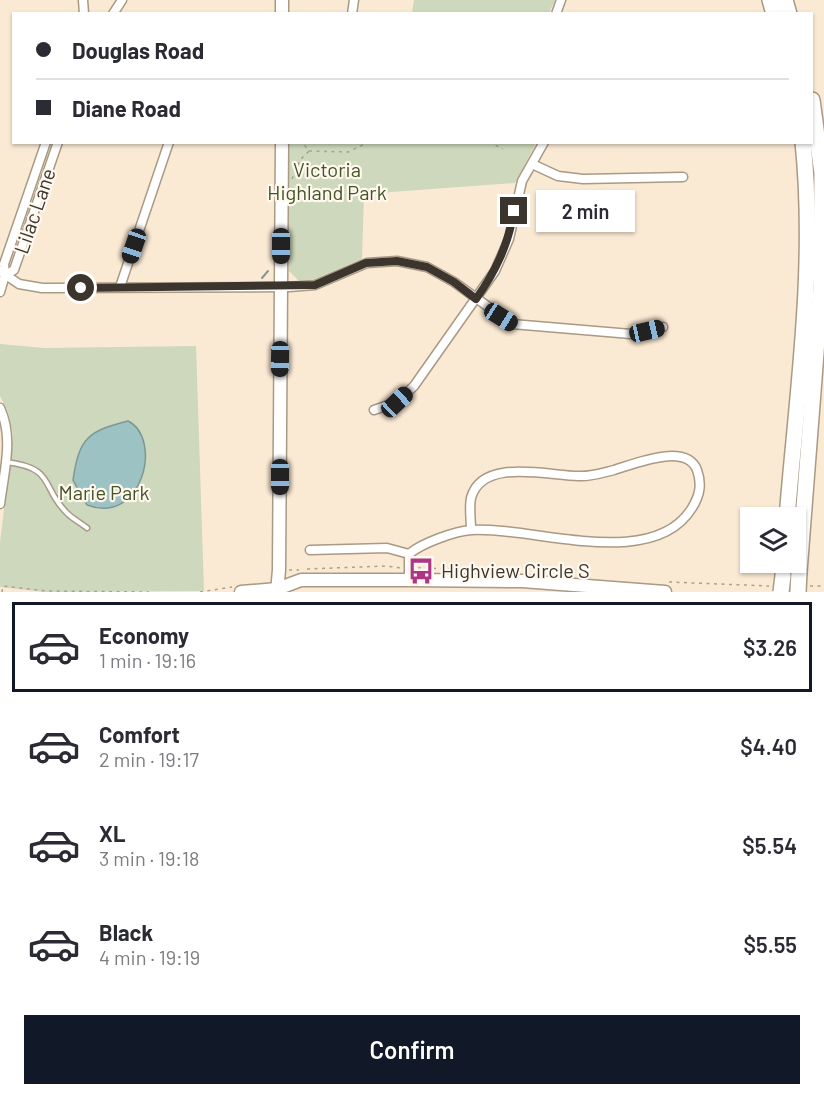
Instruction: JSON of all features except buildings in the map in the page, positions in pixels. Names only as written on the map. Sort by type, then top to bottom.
[{"type":"highway","points":[[798,592],[821,288],[822,173],[813,107]]},
{"type":"highway","points":[[788,507],[807,263],[807,183],[803,144]]},
{"type":"highway","points":[[781,592],[783,573]]},
{"type":"street","name":"Lilac Lane","points":[[0,292],[4,264],[45,144]]},
{"type":"street","name":"Lilac Lane","points":[[3,273],[14,270],[57,144]]},
{"type":"street","points":[[120,287],[167,144]]},
{"type":"street","points":[[277,590],[282,144]]},
{"type":"street","points":[[374,410],[397,402],[414,386],[495,271],[509,238],[522,182],[543,144]]},
{"type":"street","points":[[532,164],[558,176],[582,179],[683,177]]},
{"type":"street","points":[[3,273],[19,284],[42,288],[281,287],[315,285],[366,263],[397,261],[427,267],[454,282],[512,324],[537,328],[631,334],[663,327]]},
{"type":"street","points":[[0,408],[6,461],[0,504]]},
{"type":"street","points":[[409,580],[409,554],[419,545],[471,530],[580,540],[648,538],[669,532],[686,519],[696,502],[701,484],[695,466],[679,455],[660,456],[601,474],[579,477],[530,471],[499,474],[482,480],[471,497],[471,530]]},
{"type":"street","points":[[310,550],[387,548],[409,554]]},
{"type":"street","points":[[241,592],[277,590],[301,580],[409,580],[665,592]]},
{"type":"lane","points":[[6,461],[28,464],[44,477],[66,513],[87,528]]},
{"type":"path","points":[[309,151],[348,153],[365,144]]},
{"type":"path","points":[[493,144],[503,149]]},
{"type":"path","points":[[2,592],[3,586],[46,591],[148,592]]},
{"type":"green space","points":[[414,0],[555,0],[549,12],[412,12]]},
{"type":"green space","name":"Victoria Highland Park","points":[[287,144],[535,144],[515,183],[364,194],[362,259],[314,279],[299,281],[289,271]]},
{"type":"green space","name":"Marie Park","points":[[0,344],[44,348],[196,346],[204,591],[45,592],[0,587],[0,543],[13,434],[8,412],[0,396]]},
{"type":"water","points":[[128,421],[139,430],[144,444],[145,461],[142,477],[134,492],[122,503],[106,508],[87,505],[73,480],[78,454],[88,438],[95,433]]},
{"type":"waterway","points":[[262,278],[268,271]]},
{"type":"place","name":"Highview Circle S","points":[[421,571]]},
{"type":"route","points":[[81,288],[315,285],[366,263],[397,261],[427,267],[454,282],[476,299],[495,271],[509,238],[514,211]]}]
